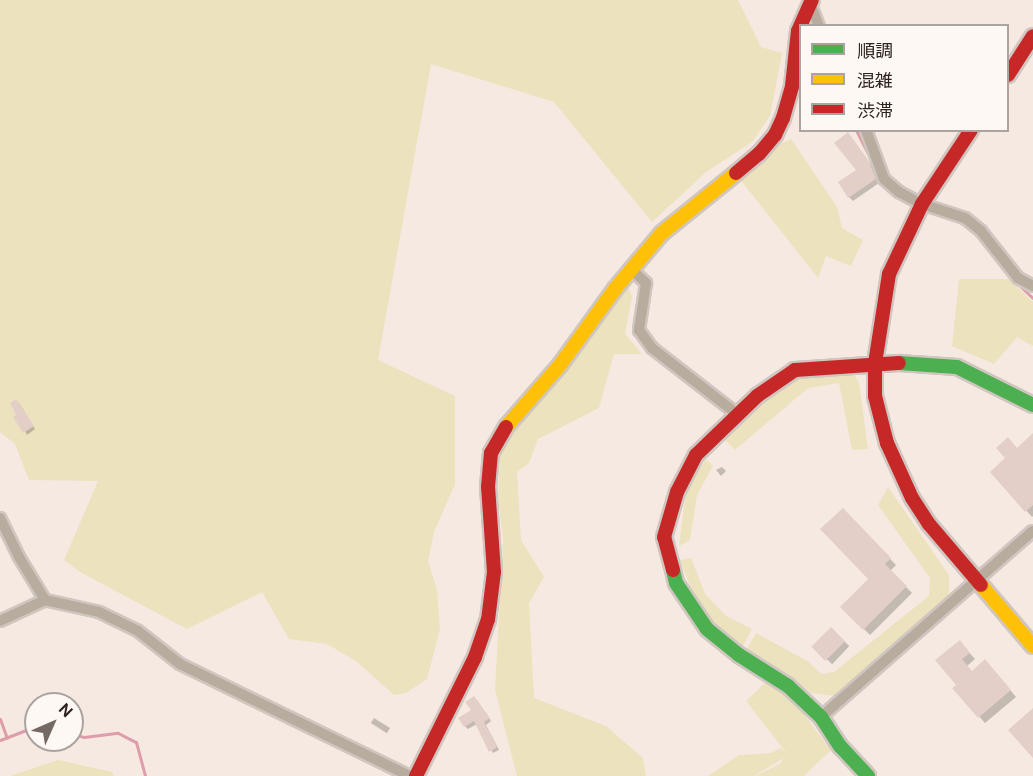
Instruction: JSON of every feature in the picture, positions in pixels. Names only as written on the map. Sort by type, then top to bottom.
[{"type":"street","points":[[811,2],[818,24]]},
{"type":"street","points":[[801,24],[811,2]]},
{"type":"street","points":[[416,776],[476,657],[488,620],[494,572],[488,487],[491,453],[510,421],[560,365],[631,269],[662,234],[759,154],[775,135],[788,104],[799,29]]},
{"type":"street","points":[[1009,73],[1033,36]]},
{"type":"street","points":[[867,132],[884,179],[899,192],[922,204],[965,218],[981,231],[1018,278],[1033,286]]},
{"type":"street","points":[[970,132],[922,204],[889,273],[875,363],[875,396],[879,418],[896,468],[929,524],[1033,646]]},
{"type":"street","points":[[631,269],[646,283],[639,330],[652,348],[737,414]]},
{"type":"street","points":[[868,776],[840,746],[821,717],[788,686],[738,655],[707,629],[676,583],[664,537],[677,492],[696,455],[757,396],[795,370],[875,363],[917,363],[957,367],[1033,405]]},
{"type":"street","points":[[0,518],[19,557],[45,600]]},
{"type":"street","points":[[821,717],[1033,531]]},
{"type":"street","points":[[0,621],[45,600],[99,612],[138,631],[180,664],[410,776]]},
{"type":"shaded area","points":[[0,0],[738,0],[761,47],[782,53],[770,116],[752,142],[706,172],[652,222],[554,102],[431,64],[378,360],[455,396],[455,484],[434,532],[428,561],[437,590],[440,629],[427,679],[406,693],[394,695],[356,661],[327,644],[289,639],[262,592],[187,629],[80,572],[64,560],[98,481],[29,480],[15,444],[0,432]]},
{"type":"shaded area","points":[[791,139],[837,207],[842,228],[863,240],[851,266],[826,256],[818,278],[739,178],[782,143]]},
{"type":"shaded area","points":[[959,279],[1009,279],[1033,302],[1033,346],[1017,337],[994,364],[952,346]]},
{"type":"shaded area","points":[[627,283],[632,297],[625,334],[642,354],[614,354],[599,408],[538,439],[529,463],[517,472],[521,540],[544,577],[529,603],[534,698],[606,726],[643,758],[646,776],[517,776],[495,690],[503,540],[498,497],[500,454],[508,431],[566,373]]},
{"type":"shaded area","points":[[850,369],[859,382],[868,449],[852,450],[839,383],[808,388],[735,450],[723,438],[768,398],[799,375]]},
{"type":"shaded area","points":[[706,459],[713,466],[697,495],[690,540],[679,546],[686,490]]},
{"type":"shaded area","points":[[888,487],[949,575],[949,598],[835,696],[811,693],[747,649],[756,633],[809,662],[821,674],[834,672],[929,596],[930,578],[878,505]]},
{"type":"shaded area","points":[[691,558],[705,594],[726,616],[752,629],[743,646],[719,628],[695,599],[680,560]]},
{"type":"shaded area","points":[[768,680],[793,700],[831,750],[804,776],[755,776],[780,764],[784,758],[754,776],[708,776],[739,755],[771,753],[781,748],[788,755],[746,701]]},
{"type":"shaded area","points":[[58,760],[112,772],[114,776],[10,776]]},
{"type":"building","points":[[848,132],[868,160],[876,179],[848,198],[838,182],[856,170],[834,143]]},
{"type":"building","points":[[16,399],[34,426],[23,433],[13,417],[16,415],[10,403]]},
{"type":"building","points":[[1033,433],[1033,505],[1025,512],[990,472],[1005,458],[996,448],[1008,437],[1017,448]]},
{"type":"building","points":[[843,508],[891,558],[885,564],[907,586],[863,630],[840,607],[868,579],[820,529]]},
{"type":"building","points":[[831,627],[845,641],[825,661],[811,647]]},
{"type":"building","points":[[960,640],[970,653],[962,659],[972,671],[985,659],[1011,690],[978,718],[952,688],[956,685],[935,660]]},
{"type":"building","points":[[474,696],[490,718],[484,722],[497,747],[489,752],[474,721],[464,727],[458,718],[471,710],[465,702]]},
{"type":"building","points":[[1033,708],[1033,758],[1008,730]]},
{"type":"waterway","points":[[810,18],[812,24]]},
{"type":"waterway","points":[[857,132],[867,152]]},
{"type":"waterway","points":[[1021,287],[1033,298]]},
{"type":"waterway","points":[[0,719],[7,738]]},
{"type":"waterway","points":[[0,740],[24,731]]},
{"type":"waterway","points":[[84,737],[118,733],[136,742],[145,776]]},
{"type":"traffic: fast","points":[[899,363],[957,367],[1033,405]]},
{"type":"traffic: fast","points":[[673,570],[676,583],[707,629],[739,655],[788,686],[821,717],[840,746],[868,776]]},
{"type":"traffic: slow","points":[[506,427],[560,365],[615,289],[662,233],[736,173]]},
{"type":"traffic: slow","points":[[981,585],[1033,646]]},
{"type":"traffic: jam","points":[[801,24],[812,0]]},
{"type":"traffic: jam","points":[[736,173],[759,154],[775,135],[783,118],[792,86],[799,29]]},
{"type":"traffic: jam","points":[[1009,73],[1033,36]]},
{"type":"traffic: jam","points":[[970,132],[922,204],[889,274],[875,363],[875,396],[887,443],[912,498],[929,524],[981,585]]},
{"type":"traffic: jam","points":[[673,570],[664,537],[677,492],[696,455],[757,396],[795,370],[899,363]]},
{"type":"traffic: jam","points":[[416,776],[475,657],[488,620],[494,572],[488,487],[491,453],[506,427]]}]
